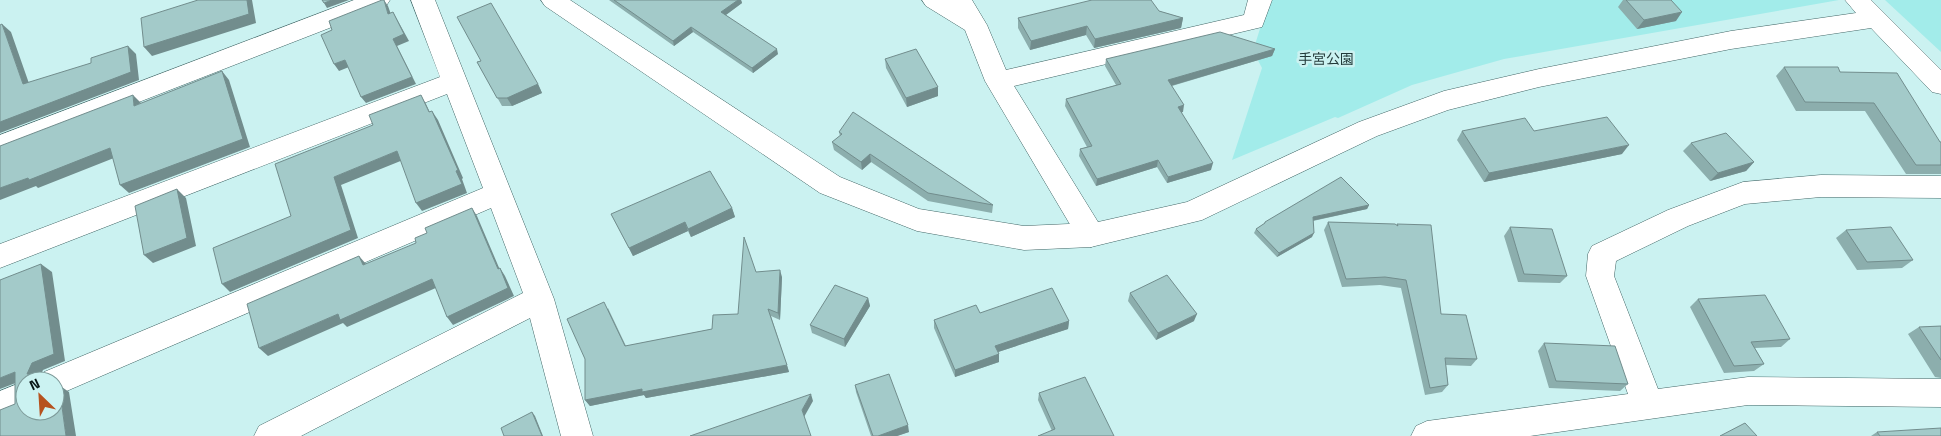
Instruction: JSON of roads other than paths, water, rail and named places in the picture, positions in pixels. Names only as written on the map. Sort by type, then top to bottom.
[{"type":"street","points":[[0,146],[378,0]]},
{"type":"street","points":[[424,0],[540,299],[577,436]]},
{"type":"street","points":[[553,0],[830,185],[917,220],[1024,238],[1091,235],[1192,212],[1368,129],[1444,101],[1539,78],[1731,40],[1876,19]]},
{"type":"street","points":[[934,0],[975,25]]},
{"type":"street","points":[[960,0],[975,25],[998,81],[1091,235]]},
{"type":"street","points":[[998,81],[1254,21],[1260,0]]},
{"type":"street","points":[[1857,0],[1941,85]]},
{"type":"street","points":[[0,256],[455,81]]},
{"type":"street","points":[[1648,405],[1600,276],[1602,254],[1678,218],[1743,193],[1821,186],[1941,187]]},
{"type":"street","points":[[65,378],[499,193]]},
{"type":"street","points":[[270,436],[540,299]]},
{"type":"street","points":[[1427,436],[1748,391],[1941,393]]},
{"type":"street","points":[[0,406],[15,399]]},
{"type":"park label","name":"手宮公園","points":[[1326,58]]}]
